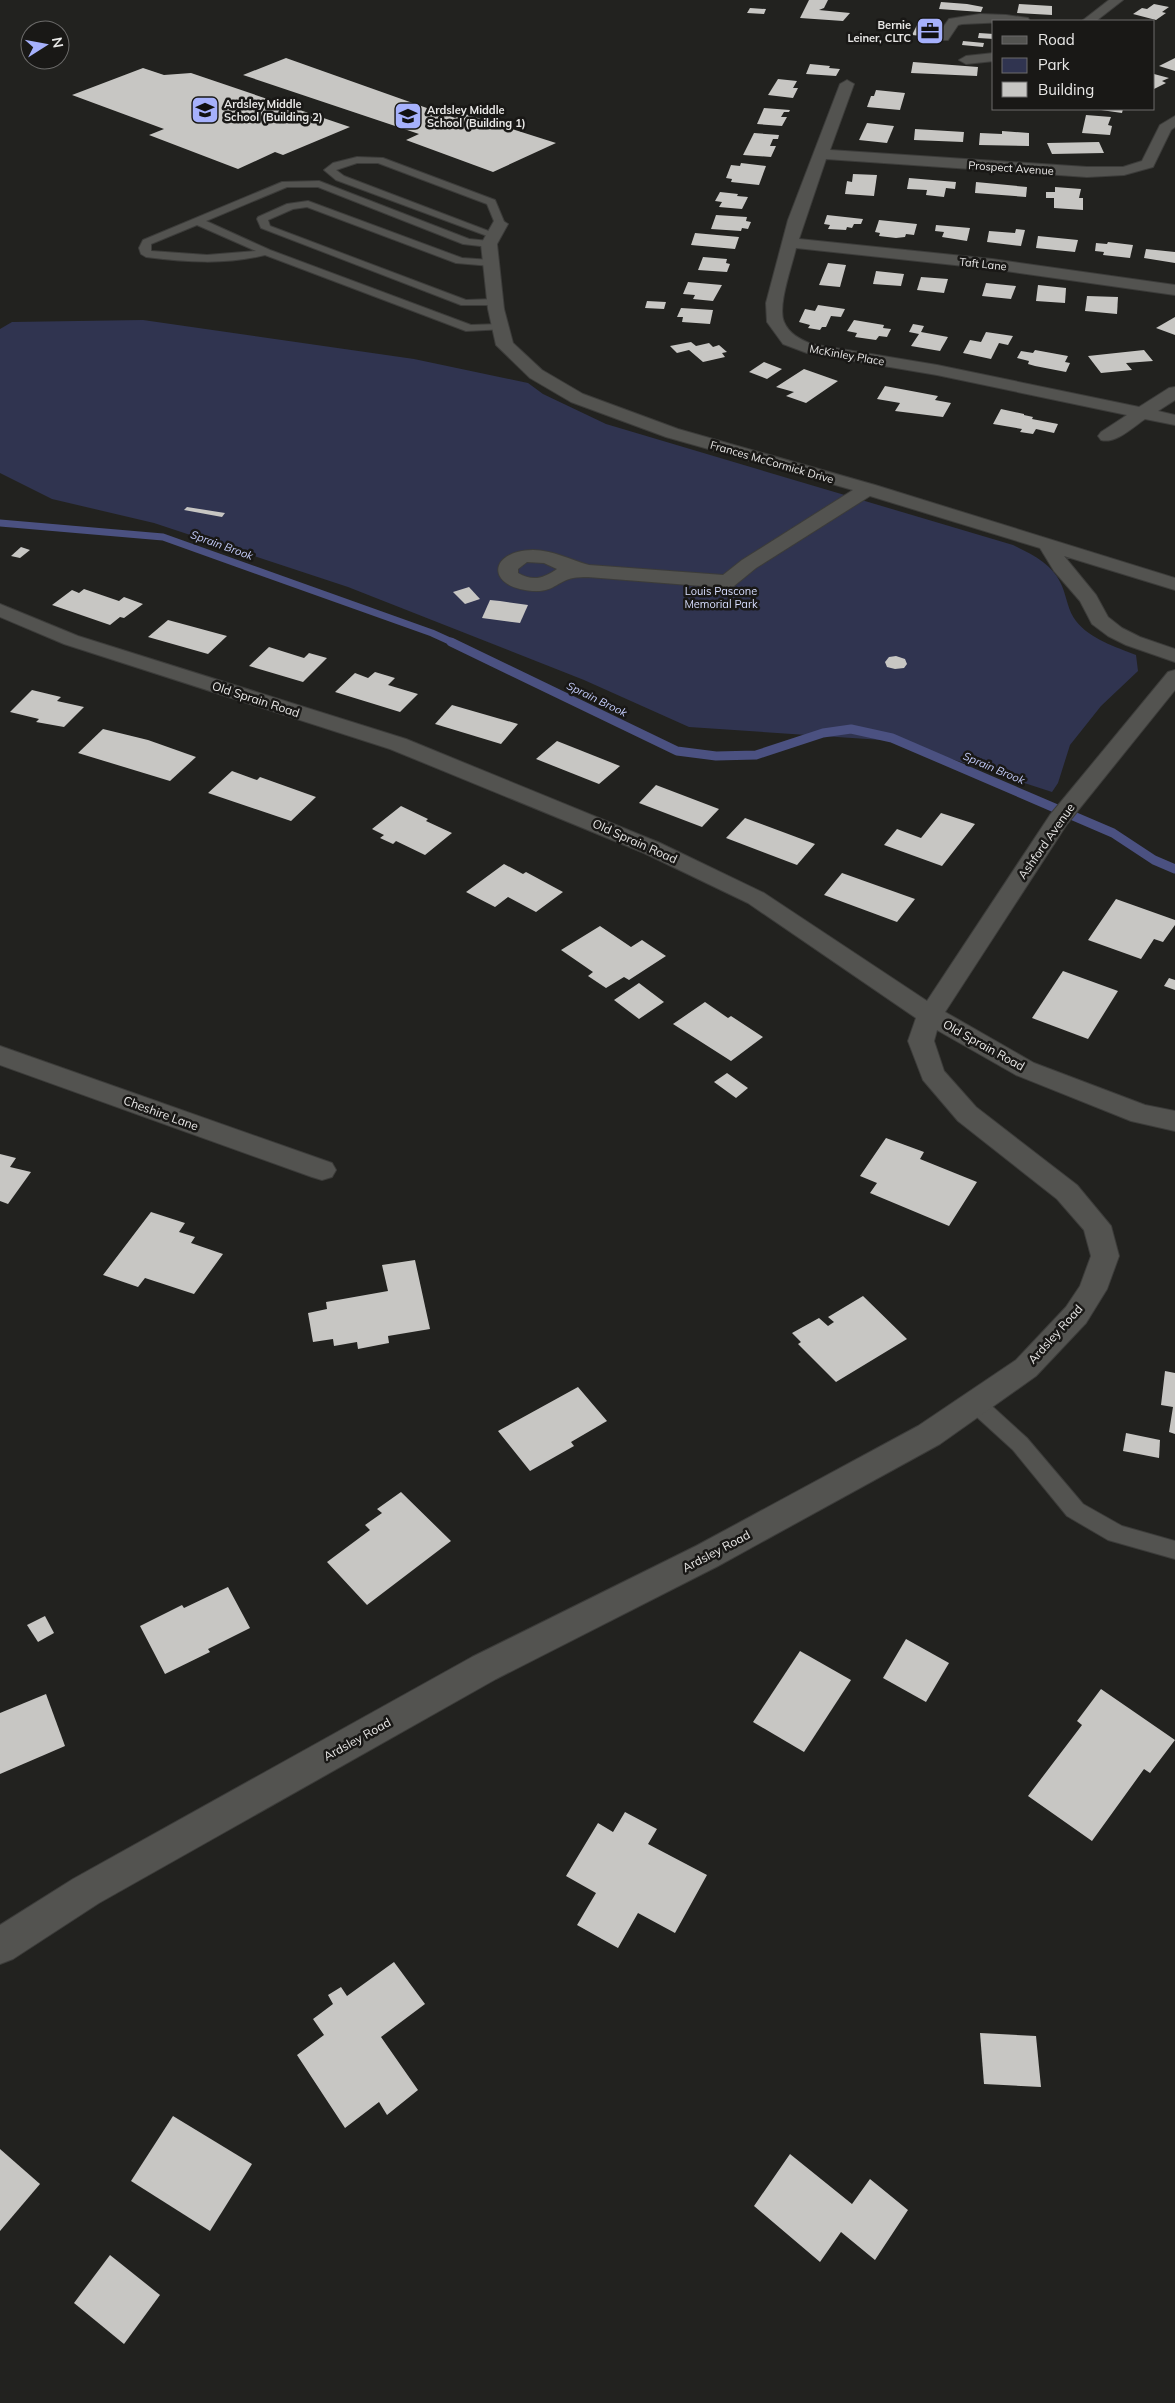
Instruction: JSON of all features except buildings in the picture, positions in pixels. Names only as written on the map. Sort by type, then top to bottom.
[{"type":"street","points":[[1089,20],[1117,0]]},
{"type":"street","points":[[943,37],[954,22],[967,19],[1017,20]]},
{"type":"street","points":[[966,60],[992,57]]},
{"type":"street","name":"McKinley Place","points":[[847,84],[796,220],[774,303],[774,322],[790,340],[806,348],[937,370],[1175,420]]},
{"type":"street","name":"Prospect Avenue","points":[[820,154],[1045,171],[1124,171],[1148,164],[1165,128],[1175,120]]},
{"type":"street","name":"Frances McCormick Drive","points":[[494,234],[491,263],[495,302],[506,345],[536,374],[577,398],[672,433],[868,488],[1175,584]]},
{"type":"street","name":"Taft Lane","points":[[791,244],[1001,265],[1175,290]]},
{"type":"street","points":[[1107,436],[1175,392]]},
{"type":"street","points":[[588,571],[638,577],[706,579],[727,582],[750,564],[868,488]]},
{"type":"street","points":[[1047,544],[1061,567],[1100,589]]},
{"type":"street","points":[[1100,589],[1132,571]]},
{"type":"street","points":[[1100,589],[1099,620],[1115,632],[1175,656]]},
{"type":"street","name":"Old Sprain Road","points":[[0,610],[59,635],[398,744],[539,800],[652,848],[756,898],[930,1015],[1025,1068],[1140,1114],[1175,1121]]},
{"type":"street","name":"Ashford Avenue","points":[[930,1015],[1058,820],[1175,676]]},
{"type":"street","name":"Ardsley Road","points":[[1,1945],[86,1891],[484,1668],[739,1539],[929,1436],[1026,1368],[1076,1315],[1093,1289],[1105,1256],[1097,1226],[1067,1192],[967,1114],[932,1074],[921,1041],[930,1015]]},
{"type":"street","name":"Cheshire Lane","points":[[0,1055],[322,1170]]},
{"type":"lane","points":[[356,160],[379,160],[491,202],[494,234],[340,178],[329,170],[337,165],[356,160]]},
{"type":"lane","points":[[266,252],[250,257],[167,256],[146,254],[144,248],[147,242],[286,184],[319,184],[467,242],[494,234]]},
{"type":"lane","points":[[249,200],[279,212]]},
{"type":"lane","points":[[491,263],[460,261],[308,204],[291,206],[262,219],[266,228],[465,303],[495,302]]},
{"type":"lane","points":[[197,221],[266,252],[470,329],[501,327]]},
{"type":"lane","points":[[975,1403],[1020,1444],[1075,1510],[1116,1534],[1175,1550]]},
{"type":"green space","name":"Louis Pascone Memorial Park","points":[[143,320],[414,359],[528,383],[543,394],[606,424],[1013,545],[1035,556],[1054,572],[1076,621],[1096,638],[1136,655],[1138,671],[1101,706],[1070,745],[1058,783],[1052,792],[897,741],[689,727],[584,680],[348,587],[154,523],[52,499],[0,473],[0,329],[12,322]]},
{"type":"waterway","name":"Sprain Brook","points":[[0,523],[163,537],[432,633],[454,643]]},
{"type":"waterway","name":"Sprain Brook","points":[[451,642],[677,751],[716,756],[756,755],[823,733],[851,729],[892,738],[1113,833],[1154,860],[1175,869]]},
{"type":"place","name":"Bernie Leiner, CLTC","points":[[930,31]]},
{"type":"place","name":"Ardsley Middle School (Building 2)","points":[[205,110]]},
{"type":"place","name":"Ardsley Middle School (Building 1)","points":[[408,116]]}]
